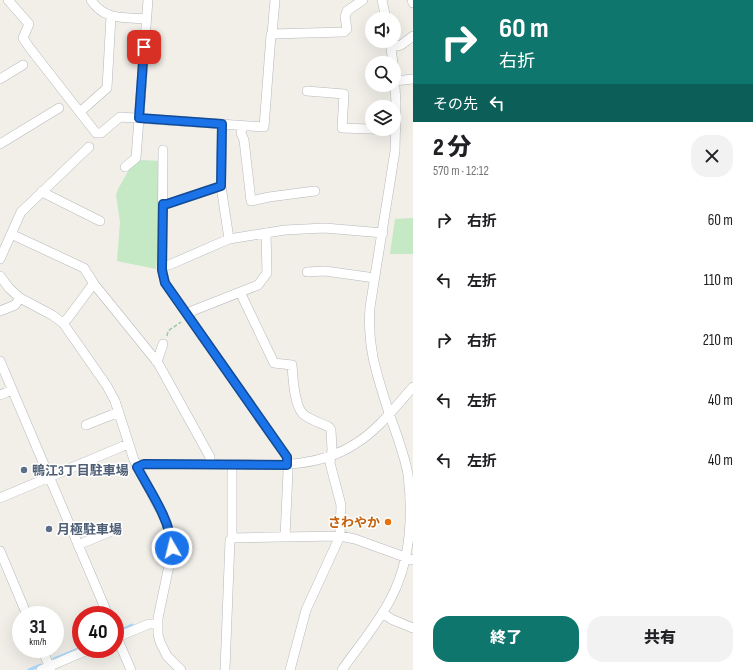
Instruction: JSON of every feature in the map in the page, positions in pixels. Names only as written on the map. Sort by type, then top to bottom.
[{"type":"street","points":[[8,0],[29,24],[23,38],[96,133],[101,133],[120,117],[264,128],[275,0]]},
{"type":"street","points":[[90,0],[100,12],[111,16],[146,19]]},
{"type":"street","points":[[125,167],[136,158],[148,0]]},
{"type":"street","points":[[272,34],[344,32],[347,29],[345,17],[347,11],[363,0]]},
{"type":"street","points":[[382,0],[385,12]]},
{"type":"street","points":[[80,112],[107,88],[111,16]]},
{"type":"street","points":[[401,45],[413,36]]},
{"type":"street","points":[[0,79],[22,65]]},
{"type":"street","points":[[401,80],[413,79]]},
{"type":"street","points":[[306,91],[344,94],[342,128],[365,129]]},
{"type":"street","points":[[0,144],[59,108]]},
{"type":"street","points":[[222,124],[221,186],[229,239]]},
{"type":"street","points":[[242,126],[241,133],[244,140],[252,201],[268,197],[315,191]]},
{"type":"street","points":[[342,670],[383,613],[410,559],[412,516],[411,482],[375,370],[370,345],[369,320],[394,167],[396,136]]},
{"type":"street","points":[[0,259],[21,212],[88,146]]},
{"type":"street","points":[[163,150],[162,265],[165,283],[287,457],[285,537]]},
{"type":"street","points":[[163,204],[221,186]]},
{"type":"street","points":[[42,191],[100,221]]},
{"type":"street","points":[[162,265],[169,265],[229,239],[285,230],[324,228],[383,233]]},
{"type":"street","points":[[188,315],[192,311],[258,285],[266,273],[266,233]]},
{"type":"street","points":[[12,234],[84,268],[94,284],[156,361],[210,457],[210,464]]},
{"type":"street","points":[[307,272],[325,272],[375,278]]},
{"type":"street","points":[[0,276],[9,288],[20,298],[52,315],[63,323],[107,386],[119,412],[128,444],[137,467],[166,520],[171,541],[171,556],[158,624],[158,634],[163,649],[172,662],[181,670]]},
{"type":"street","points":[[63,323],[94,284]]},
{"type":"street","points":[[240,292],[274,363],[292,365],[295,390],[301,411],[308,417],[329,427],[331,430],[330,463],[341,505],[340,536],[306,610],[290,670]]},
{"type":"street","points":[[0,311],[15,305],[20,298]]},
{"type":"street","points":[[156,361],[163,344]]},
{"type":"street","points":[[0,361],[104,606]]},
{"type":"street","points":[[137,467],[144,464],[287,465],[311,462],[348,449],[364,438],[413,387]]},
{"type":"street","points":[[0,395],[12,390]]},
{"type":"street","points":[[86,425],[119,412]]},
{"type":"street","points":[[0,498],[128,444]]},
{"type":"street","points":[[226,670],[230,540],[232,538],[232,464]]},
{"type":"street","points":[[78,545],[114,530]]},
{"type":"street","points":[[232,538],[340,536],[355,539],[410,559]]},
{"type":"street","points":[[0,551],[23,606]]},
{"type":"street","points":[[383,613],[391,619],[413,628]]},
{"type":"street","points":[[124,633],[149,624],[158,624]]},
{"type":"street","points":[[124,654],[131,670]]},
{"type":"street","points":[[44,658],[47,669],[72,657]]},
{"type":"path","points":[[163,344],[168,331],[188,315]]},
{"type":"green space","points":[[142,160],[160,161],[158,252],[156,269],[117,261],[120,222],[116,195],[130,168]]},
{"type":"green space","points":[[413,218],[413,254],[390,254],[395,219]]},
{"type":"waterway","points":[[124,629],[132,625]]},
{"type":"waterway","points":[[54,659],[72,652]]},
{"type":"waterway","points":[[29,670],[41,665]]},
{"type":"place","name":"鴨江3丁目駐車場","points":[[24,470]]},
{"type":"place","name":"さわやか","points":[[388,522]]},
{"type":"place","name":"月極駐車場","points":[[49,529]]},
{"type":"route","points":[[144,47],[139,118],[222,124],[221,186],[163,204],[162,270],[165,283],[287,457],[287,465],[144,464],[137,467],[166,520],[172,548]]}]
